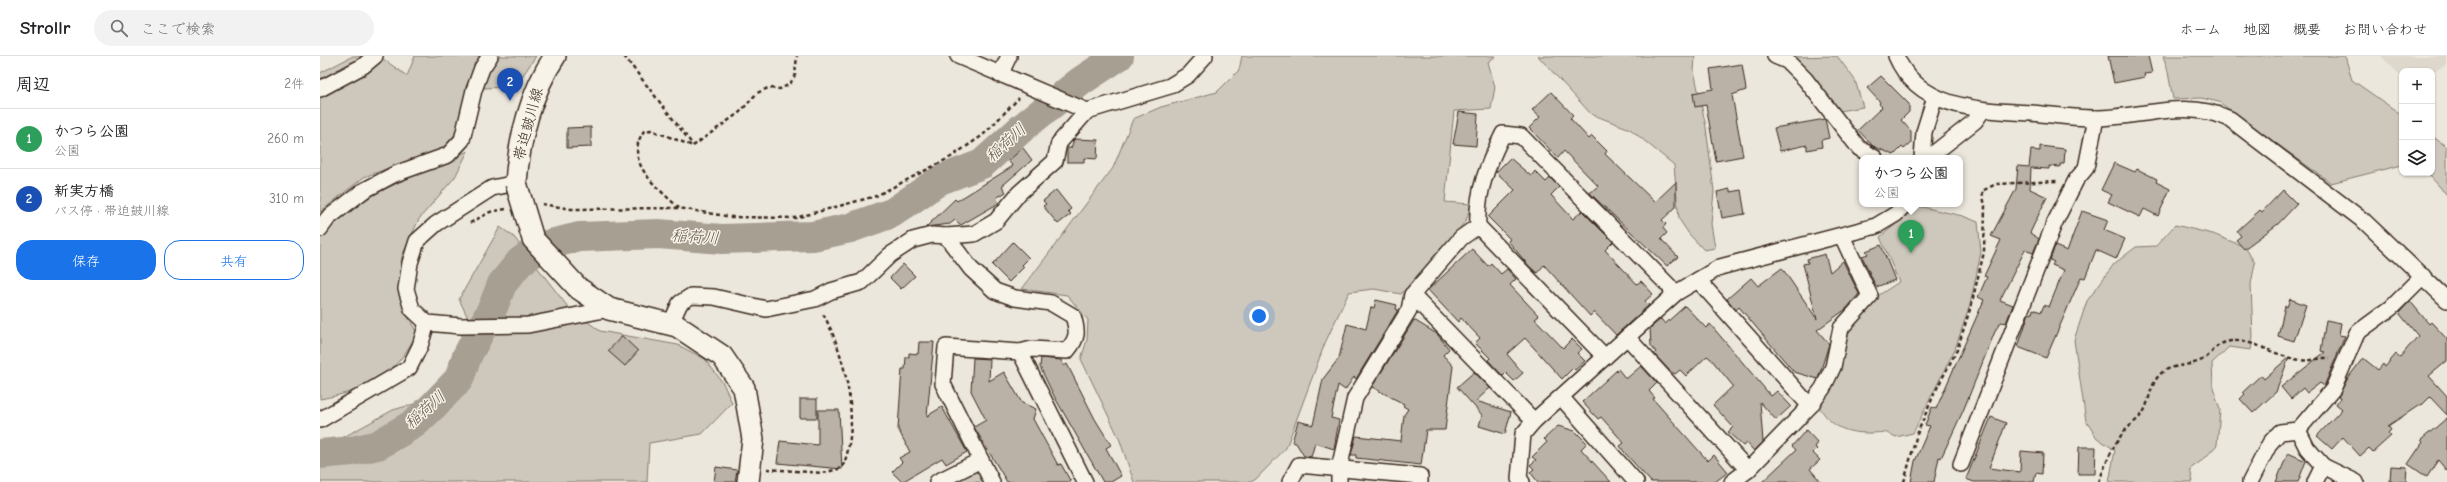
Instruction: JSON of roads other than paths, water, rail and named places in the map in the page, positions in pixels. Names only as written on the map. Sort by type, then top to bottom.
[{"type":"street","points":[[320,89],[363,66],[375,56]]},
{"type":"street","points":[[320,229],[328,218],[363,191],[395,174],[448,155],[462,140],[474,90],[482,68],[490,56]]},
{"type":"street","name":"帯迫皷川線","points":[[555,56],[541,77],[518,152],[516,183],[533,239],[578,288],[609,309],[677,326],[722,356],[744,388],[753,440],[749,474]]},
{"type":"street","points":[[958,56],[1028,87],[1083,109],[1170,86],[1188,75],[1205,56]]},
{"type":"street","points":[[1000,75],[1009,56]]},
{"type":"street","points":[[1775,56],[1787,61],[1796,70],[1859,148],[1870,155]]},
{"type":"street","points":[[1896,56],[1915,82],[1935,98],[1957,106],[1983,110],[2096,118],[2178,108],[2202,109],[2230,119],[2365,222],[2447,300]]},
{"type":"street","points":[[1922,155],[1924,132],[1935,98]]},
{"type":"street","points":[[670,325],[680,303],[691,296],[714,297],[766,309],[815,299],[831,291],[862,282],[890,255],[913,240],[932,234],[946,236],[974,234],[996,221],[1019,194],[1055,161],[1059,143],[1083,109]]},
{"type":"street","points":[[1932,155],[1975,121],[1983,110]]},
{"type":"street","points":[[1961,464],[2054,224],[2076,180],[2086,168],[2096,118]]},
{"type":"street","points":[[1605,357],[1478,226],[1477,207],[1485,171],[1503,134],[1521,136],[1676,293]]},
{"type":"street","points":[[516,183],[492,188],[436,224],[417,241],[410,263],[406,289],[412,309],[427,323],[461,326],[528,325],[609,309]]},
{"type":"street","points":[[1522,482],[1520,479],[1523,434],[1534,421],[1676,293],[1720,267],[1876,226],[1896,214],[1902,207]]},
{"type":"street","points":[[1339,475],[1355,398],[1409,310],[1412,295],[1461,238],[1478,226]]},
{"type":"street","points":[[946,236],[971,269],[995,291],[1015,298],[1050,303],[1073,316],[1076,328],[1076,341],[1067,351],[1032,349],[1020,352],[946,347],[943,384],[992,482]]},
{"type":"street","points":[[1732,482],[1748,470],[1810,406],[1823,388],[1833,367],[1841,328],[1870,296],[1842,236]]},
{"type":"street","points":[[2250,482],[2270,443],[2280,432],[2298,430],[2333,389],[2344,360],[2357,333],[2391,308],[2423,276]]},
{"type":"street","points":[[1698,280],[1810,406]]},
{"type":"street","points":[[1412,295],[1534,421]]},
{"type":"street","points":[[320,420],[409,368],[420,346],[427,323]]},
{"type":"street","points":[[1627,337],[1748,470]]},
{"type":"street","points":[[1020,352],[1085,482]]},
{"type":"street","points":[[1561,397],[1636,482]]},
{"type":"street","points":[[2298,430],[2307,448],[2323,466],[2356,482]]},
{"type":"street","points":[[937,482],[981,460]]},
{"type":"street","points":[[1290,482],[1299,465],[1339,475],[1420,476],[1420,482]]},
{"type":"street","points":[[2315,482],[2323,466]]},
{"type":"waterway","name":"稲荷川","points":[[320,454],[352,451],[378,445],[415,423],[459,379],[467,356],[493,307],[502,284],[520,262],[542,246],[579,237],[658,234],[722,239],[813,236],[850,228],[892,213],[940,180],[982,164],[1022,128],[1081,81],[1119,56]]},
{"type":"place","name":"新実方橋","points":[[510,101]]},
{"type":"place","name":"かつら公園","points":[[1911,253]]}]
